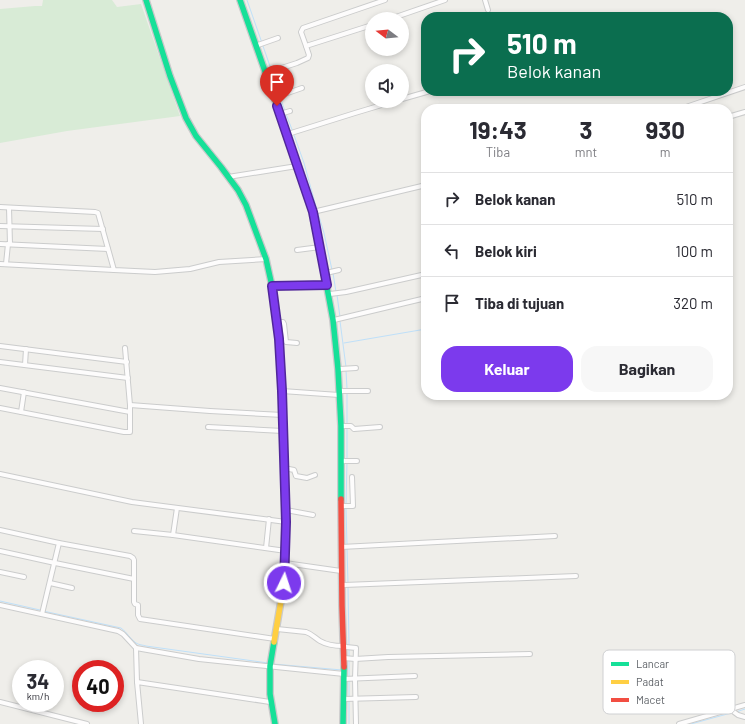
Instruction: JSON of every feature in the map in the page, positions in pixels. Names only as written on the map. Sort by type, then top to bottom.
[{"type":"street","points":[[146,0],[170,76],[186,118],[196,136],[238,190],[246,205],[266,259],[272,286],[279,339],[286,510],[284,583],[270,664],[270,702],[275,724]]},
{"type":"street","points":[[241,0],[282,114],[297,166],[313,212],[334,320],[343,426],[341,571],[343,585],[342,613],[344,647],[343,724]]},
{"type":"street","points":[[267,73],[309,57],[301,32],[303,28],[385,0]]},
{"type":"street","points":[[409,12],[444,0]]},
{"type":"street","points":[[485,0],[488,10]]},
{"type":"street","points":[[306,46],[365,27]]},
{"type":"street","points":[[257,45],[278,38]]},
{"type":"street","points":[[733,91],[745,87]]},
{"type":"street","points":[[275,98],[302,88]]},
{"type":"street","points":[[409,97],[421,94]]},
{"type":"street","points":[[695,104],[718,96]]},
{"type":"street","points":[[287,134],[372,108]]},
{"type":"street","points":[[282,114],[290,111]]},
{"type":"street","points":[[733,116],[745,112]]},
{"type":"street","points":[[228,177],[297,166]]},
{"type":"street","points":[[313,212],[421,186]]},
{"type":"street","points":[[0,207],[98,213],[114,270]]},
{"type":"street","points":[[6,264],[9,244],[9,208]]},
{"type":"street","points":[[0,226],[103,229]]},
{"type":"street","points":[[0,244],[108,249]]},
{"type":"street","points":[[297,250],[320,247]]},
{"type":"street","points":[[0,264],[155,272],[190,269],[219,262],[266,259]]},
{"type":"street","points":[[325,273],[339,270]]},
{"type":"street","points":[[329,294],[340,293],[421,275]]},
{"type":"street","points":[[272,286],[327,285]]},
{"type":"street","points":[[334,320],[421,299]]},
{"type":"street","points":[[277,322],[283,322],[284,324],[286,342],[297,343]]},
{"type":"street","points":[[0,346],[127,362]]},
{"type":"street","points":[[0,408],[130,432],[130,404],[125,348]]},
{"type":"street","points":[[25,365],[26,349]]},
{"type":"street","points":[[0,362],[128,378]]},
{"type":"street","points":[[339,369],[356,368]]},
{"type":"street","points":[[0,388],[130,412]]},
{"type":"street","points":[[282,391],[368,391]]},
{"type":"street","points":[[21,412],[24,392]]},
{"type":"street","points":[[130,404],[210,411],[282,415]]},
{"type":"street","points":[[343,426],[351,426],[354,428],[380,427]]},
{"type":"street","points":[[208,427],[283,431]]},
{"type":"street","points":[[343,461],[357,461]]},
{"type":"street","points":[[284,468],[294,470],[296,476],[307,478],[315,475]]},
{"type":"street","points":[[0,474],[132,502],[286,522]]},
{"type":"street","points":[[342,506],[353,506],[352,477]]},
{"type":"street","points":[[174,535],[177,508]]},
{"type":"street","points":[[286,510],[312,515]]},
{"type":"street","points":[[266,548],[269,520]]},
{"type":"street","points":[[0,530],[130,556],[134,560],[134,602],[138,605],[138,615],[140,619],[275,638]]},
{"type":"street","points":[[134,531],[174,535],[286,551]]},
{"type":"street","points":[[342,547],[555,536]]},
{"type":"street","points":[[43,612],[59,543]]},
{"type":"street","points":[[0,551],[134,579]]},
{"type":"street","points":[[285,563],[341,571]]},
{"type":"street","points":[[0,572],[24,577]]},
{"type":"street","points":[[343,585],[576,576]]},
{"type":"street","points":[[50,583],[72,588]]},
{"type":"street","points":[[0,605],[43,612],[118,631],[123,634],[136,648],[199,658],[270,664],[344,675],[354,679],[415,676]]},
{"type":"street","points":[[277,629],[306,632],[327,644],[356,648],[353,698],[356,724]]},
{"type":"street","points":[[136,648],[137,682],[141,724]]},
{"type":"street","points":[[344,658],[355,659],[530,654]]},
{"type":"street","points":[[137,682],[270,702]]},
{"type":"street","points":[[344,699],[416,697]]},
{"type":"street","points":[[0,702],[87,724]]},
{"type":"street","points":[[735,708],[745,705]]},
{"type":"street","points":[[735,713],[745,717]]},
{"type":"street","points":[[679,724],[713,714]]},
{"type":"green space","points":[[43,0],[112,0],[117,7],[141,4],[180,116],[67,131],[0,143],[0,9],[42,6]]},
{"type":"waterway","points":[[247,0],[262,43]]},
{"type":"waterway","points":[[263,46],[271,69]]},
{"type":"waterway","points":[[272,72],[279,94]]},
{"type":"waterway","points":[[280,97],[285,111]]},
{"type":"waterway","points":[[286,114],[293,132]]},
{"type":"waterway","points":[[294,135],[304,163],[317,210]]},
{"type":"waterway","points":[[318,213],[332,270]]},
{"type":"waterway","points":[[333,273],[336,292]]},
{"type":"waterway","points":[[337,295],[340,317]]},
{"type":"waterway","points":[[340,321],[346,367]]},
{"type":"waterway","points":[[344,343],[421,330]]},
{"type":"waterway","points":[[346,370],[347,389]]},
{"type":"waterway","points":[[347,392],[347,425]]},
{"type":"waterway","points":[[347,428],[347,459]]},
{"type":"waterway","points":[[346,505],[347,462]]},
{"type":"waterway","points":[[346,508],[347,545]]},
{"type":"waterway","points":[[347,548],[348,583]]},
{"type":"waterway","points":[[348,586],[349,645]]},
{"type":"waterway","points":[[0,601],[40,610]]},
{"type":"waterway","points":[[43,611],[121,628],[137,644],[141,645],[268,663]]},
{"type":"waterway","points":[[349,648],[349,657]]},
{"type":"waterway","points":[[349,660],[349,677]]},
{"type":"waterway","points":[[273,664],[342,670]]},
{"type":"waterway","points":[[349,680],[349,697]]},
{"type":"waterway","points":[[349,700],[349,724]]},
{"type":"waterway","points":[[736,712],[745,709]]},
{"type":"waterway","points":[[691,724],[727,714]]},
{"type":"traffic: fast","points":[[146,0],[170,76],[186,118],[196,136],[238,190],[246,205],[266,259],[272,286],[279,339],[286,508]]},
{"type":"traffic: fast","points":[[240,0],[313,212],[333,320],[338,369],[341,426],[341,499]]},
{"type":"traffic: fast","points":[[274,642],[270,666],[270,694],[275,724]]},
{"type":"traffic: fast","points":[[343,724],[344,667]]},
{"type":"traffic: slow","points":[[274,642],[284,583],[286,508]]},
{"type":"traffic: jam","points":[[341,499],[344,667]]},
{"type":"route","points":[[277,106],[313,212],[327,285],[272,286],[279,339],[282,391],[286,522],[284,583]]}]
